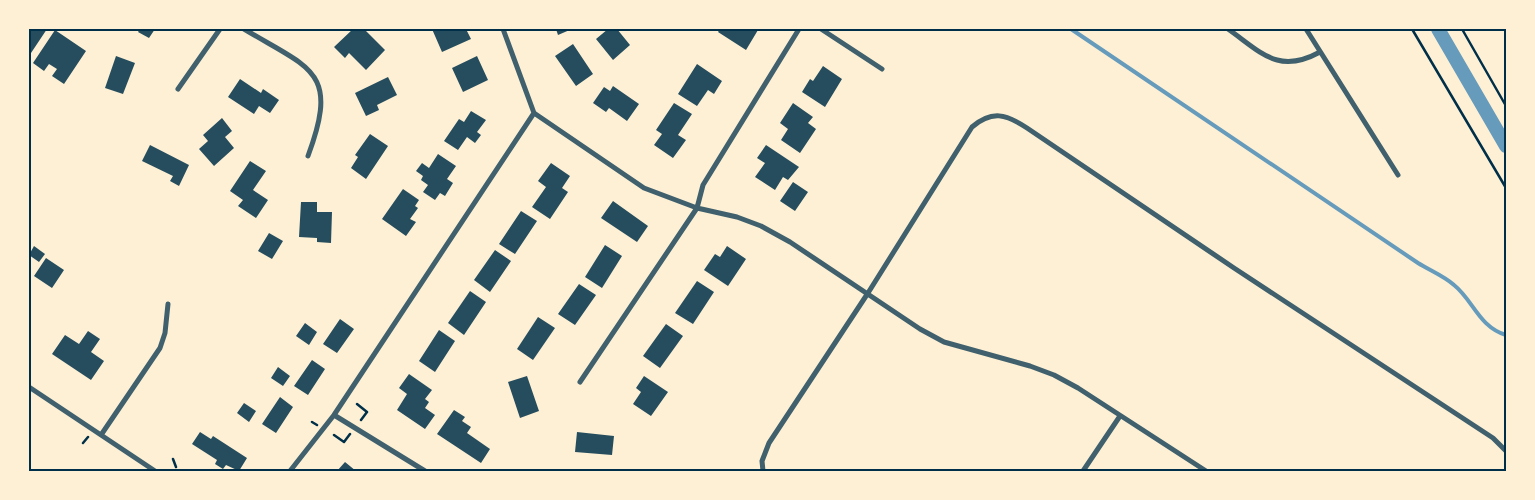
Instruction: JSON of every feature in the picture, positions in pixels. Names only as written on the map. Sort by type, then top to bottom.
[{"type":"street","points":[[178,89],[220,29]]},
{"type":"street","points":[[244,29],[305,65],[320,88],[318,128],[308,156]]},
{"type":"street","points":[[503,29],[534,113],[644,188],[697,208],[737,217],[761,226],[790,242],[868,293],[920,330],[944,342],[1030,366],[1054,375],[1206,471]]},
{"type":"street","points":[[580,382],[697,208],[703,185],[799,29]]},
{"type":"street","points":[[821,29],[882,69]]},
{"type":"street","points":[[1228,29],[1278,62],[1302,60],[1320,52]]},
{"type":"street","points":[[1306,29],[1398,175]]},
{"type":"street","points":[[290,471],[334,415],[534,113]]},
{"type":"street","points":[[763,471],[762,461],[769,443],[868,293],[972,127],[984,117],[1011,118],[1493,438],[1506,451]]},
{"type":"street","points":[[100,435],[160,348],[165,333],[168,304]]},
{"type":"street","points":[[29,387],[155,471]]},
{"type":"street","points":[[334,415],[425,471]]},
{"type":"street","points":[[1083,471],[1120,416]]},
{"type":"path","points":[[1412,29],[1506,188]]},
{"type":"path","points":[[1462,29],[1506,106]]},
{"type":"path","points":[[356,404],[367,412],[361,420]]},
{"type":"path","points":[[334,435],[344,442],[350,434]]},
{"type":"path","points":[[83,443],[88,437]]},
{"type":"path","points":[[173,459],[176,467]]},
{"type":"building","points":[[29,29],[47,29],[29,56]]},
{"type":"building","points":[[140,29],[155,29],[149,38],[138,32]]},
{"type":"building","points":[[353,29],[364,29],[385,50],[366,70],[349,53],[345,58],[334,47]]},
{"type":"building","points":[[432,29],[466,29],[471,39],[442,52]]},
{"type":"building","points":[[556,29],[572,29],[558,35]]},
{"type":"building","points":[[608,29],[617,29],[630,45],[613,60],[596,39]]},
{"type":"building","points":[[720,29],[758,30],[746,50],[718,32]]},
{"type":"building","points":[[55,30],[86,51],[64,84],[52,76],[57,69],[49,64],[44,71],[33,63]]},
{"type":"building","points":[[573,44],[593,74],[576,86],[555,56]]},
{"type":"building","points":[[116,56],[135,63],[123,94],[105,88]]},
{"type":"building","points":[[477,56],[488,80],[463,92],[452,68]]},
{"type":"building","points":[[697,64],[722,81],[714,94],[708,90],[697,106],[678,94]]},
{"type":"building","points":[[823,66],[842,79],[825,107],[802,92],[810,79],[813,81]]},
{"type":"building","points":[[388,77],[397,95],[377,105],[379,110],[366,116],[355,93]]},
{"type":"building","points":[[240,79],[261,93],[263,89],[279,100],[270,113],[259,106],[254,114],[228,97]]},
{"type":"building","points":[[613,86],[639,104],[627,121],[609,108],[606,112],[593,103],[604,87],[610,91]]},
{"type":"building","points":[[674,103],[692,114],[678,135],[686,140],[673,158],[654,145],[662,134],[656,130]]},
{"type":"building","points":[[793,103],[813,117],[808,123],[816,129],[800,153],[781,140],[788,129],[780,123]]},
{"type":"building","points":[[471,111],[486,120],[477,132],[481,135],[475,143],[467,137],[458,150],[444,141],[459,119],[464,122]]},
{"type":"building","points":[[222,118],[232,131],[225,137],[234,148],[214,166],[199,149],[208,141],[203,135]]},
{"type":"building","points":[[370,134],[388,146],[366,179],[351,168],[358,157],[355,155]]},
{"type":"building","points":[[150,145],[189,165],[179,186],[170,181],[173,176],[142,161]]},
{"type":"building","points":[[766,145],[799,167],[788,180],[783,177],[775,190],[755,177],[765,163],[757,158]]},
{"type":"building","points":[[438,154],[456,166],[447,179],[453,183],[445,196],[440,193],[435,200],[423,192],[428,185],[421,180],[423,176],[416,171],[422,163],[429,168]]},
{"type":"building","points":[[250,161],[266,171],[253,190],[268,200],[256,218],[238,206],[243,200],[230,191]]},
{"type":"building","points":[[551,163],[570,176],[562,188],[568,192],[550,219],[532,207],[546,187],[538,181]]},
{"type":"building","points":[[793,182],[808,192],[795,211],[780,201]]},
{"type":"building","points":[[403,189],[419,200],[415,206],[418,208],[410,219],[416,222],[406,236],[382,219]]},
{"type":"building","points":[[613,201],[648,226],[637,242],[601,218]]},
{"type":"building","points":[[301,202],[317,202],[317,212],[332,212],[331,243],[317,242],[317,238],[299,237]]},
{"type":"building","points":[[521,211],[537,221],[515,254],[499,244]]},
{"type":"building","points":[[269,233],[283,241],[272,259],[258,251]]},
{"type":"building","points":[[605,245],[622,256],[602,288],[585,277]]},
{"type":"building","points":[[34,246],[45,254],[39,262],[29,255]]},
{"type":"building","points":[[727,246],[746,259],[728,286],[704,270],[715,254],[720,257]]},
{"type":"building","points":[[495,250],[511,261],[490,292],[474,280]]},
{"type":"building","points":[[46,258],[64,270],[52,288],[34,276]]},
{"type":"building","points":[[697,281],[714,292],[693,324],[675,313]]},
{"type":"building","points":[[579,284],[596,295],[575,325],[558,314]]},
{"type":"building","points":[[470,291],[486,302],[464,335],[448,323]]},
{"type":"building","points":[[538,317],[555,328],[533,360],[517,349]]},
{"type":"building","points":[[340,319],[354,329],[337,353],[323,344]]},
{"type":"building","points":[[305,323],[317,332],[309,345],[296,336]]},
{"type":"building","points":[[666,324],[683,336],[660,368],[643,356]]},
{"type":"building","points":[[439,330],[455,341],[435,372],[419,361]]},
{"type":"building","points":[[88,331],[100,339],[91,352],[104,361],[91,380],[52,354],[65,335],[79,344]]},
{"type":"building","points":[[312,360],[325,369],[308,395],[294,386]]},
{"type":"building","points":[[278,367],[290,376],[283,386],[271,378]]},
{"type":"building","points":[[409,374],[432,390],[425,399],[429,402],[425,408],[435,415],[425,429],[397,410],[407,394],[399,388]]},
{"type":"building","points":[[527,376],[539,411],[520,418],[508,382]]},
{"type":"building","points":[[644,376],[668,392],[651,416],[633,404],[641,392],[636,388]]},
{"type":"building","points":[[280,397],[293,407],[276,433],[262,424]]},
{"type":"building","points":[[244,403],[256,411],[249,422],[237,413]]},
{"type":"building","points":[[454,410],[465,417],[462,421],[471,427],[467,433],[490,449],[481,463],[437,434]]},
{"type":"building","points":[[200,432],[211,439],[213,436],[247,458],[239,471],[226,465],[223,469],[215,464],[217,460],[192,444]]},
{"type":"building","points":[[577,432],[614,436],[612,455],[575,452]]},
{"type":"building","points":[[345,462],[356,471],[337,471]]},
{"type":"waterway","points":[[1071,29],[1418,263],[1450,282],[1461,291],[1489,326],[1506,335]]},
{"type":"waterway","points":[[1438,29],[1506,146]]}]
